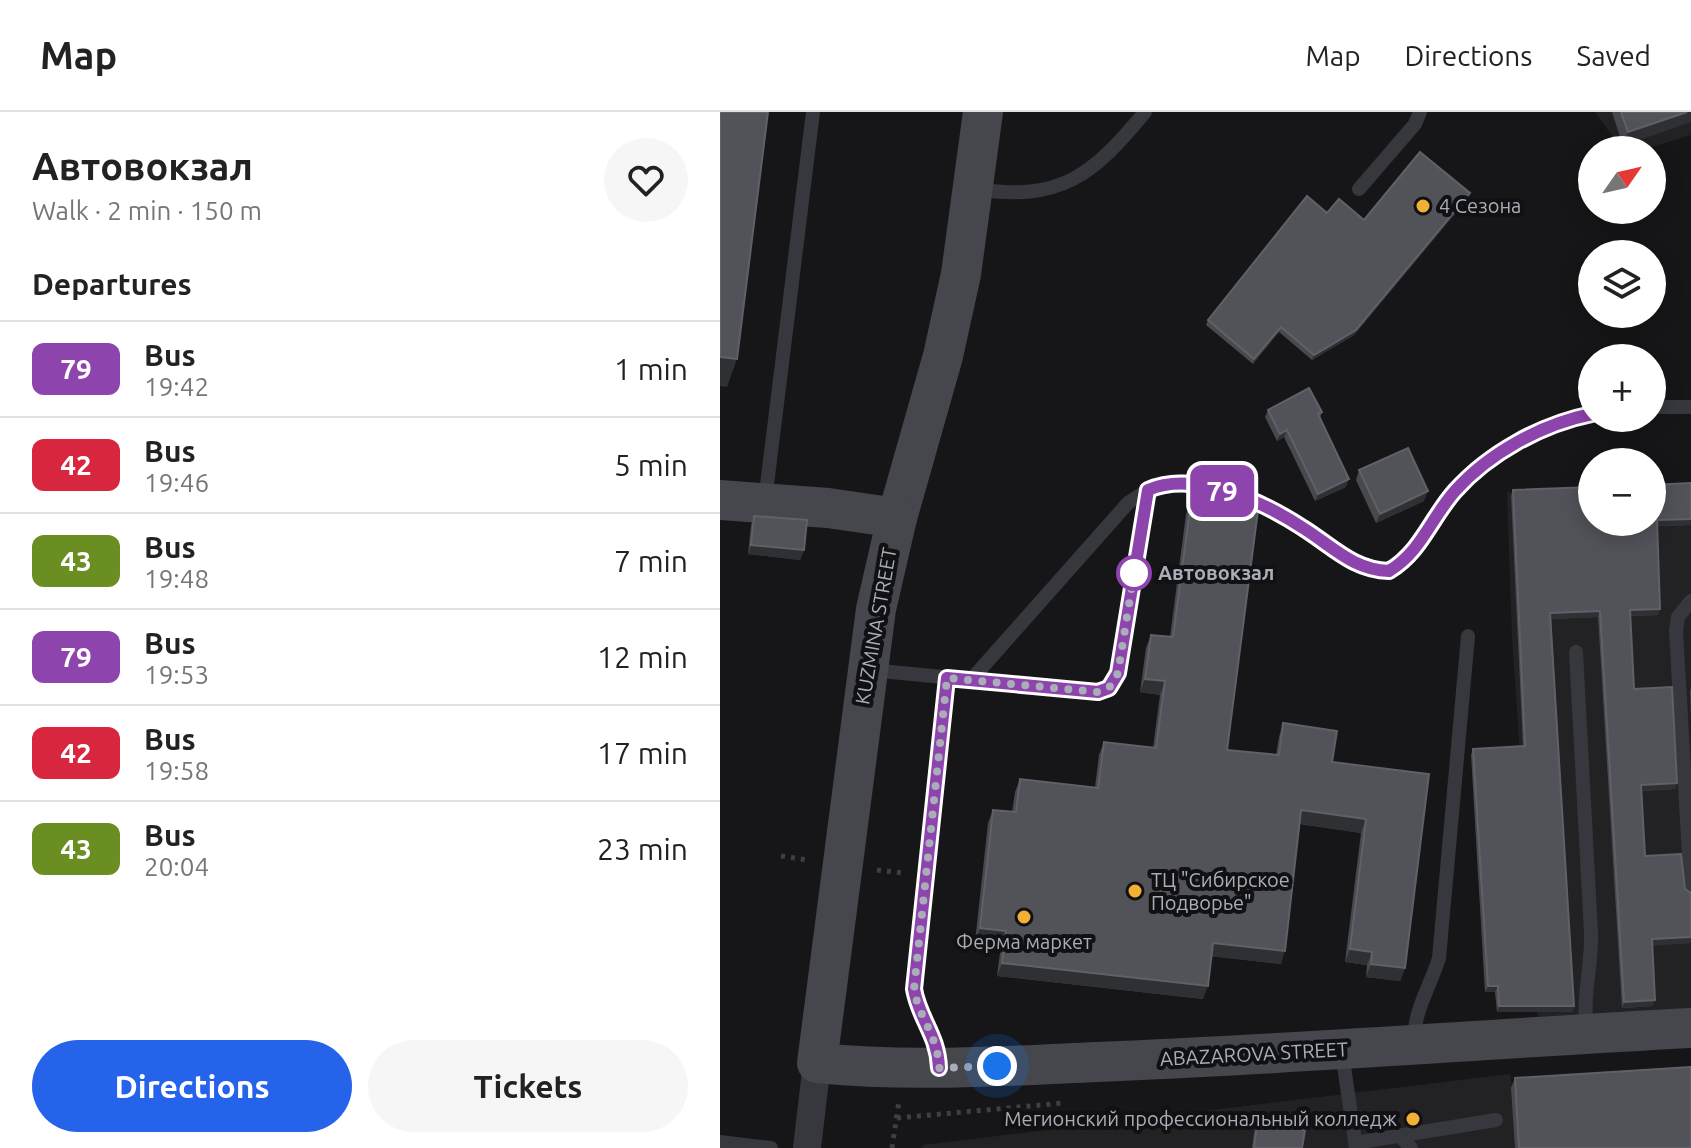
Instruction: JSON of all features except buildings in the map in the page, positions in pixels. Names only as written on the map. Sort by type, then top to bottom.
[{"type":"street","name":"KUZMINA STREET","points":[[807,1148],[866,670],[897,518],[943,356],[973,188],[983,112]]},
{"type":"street","points":[[720,500],[897,518]]},
{"type":"street","name":"ABAZAROVA STREET","points":[[817,1063],[877,1069],[939,1068],[1691,1028]]},
{"type":"lane","points":[[765,503],[813,112]]},
{"type":"lane","points":[[973,188],[1014,195],[1035,194],[1089,171],[1109,156],[1145,112]]},
{"type":"lane","points":[[1359,189],[1415,124],[1420,112]]},
{"type":"lane","points":[[1666,407],[1691,407]]},
{"type":"lane","points":[[971,680],[1128,503],[1148,490],[1177,481],[1211,487],[1279,514],[1357,566],[1389,571],[1416,548],[1454,492],[1476,471],[1546,427],[1578,418]]},
{"type":"lane","points":[[866,670],[1098,692],[1109,688],[1118,673],[1148,490]]},
{"type":"lane","points":[[1691,601],[1678,617],[1676,631],[1691,890]]},
{"type":"lane","points":[[1414,1044],[1414,1017],[1431,984],[1439,958],[1468,636]]},
{"type":"lane","points":[[1576,652],[1591,933],[1591,960],[1584,1007],[1587,1033]]},
{"type":"lane","points":[[939,1068],[935,1037],[916,1002],[914,989],[947,678]]},
{"type":"lane","points":[[1341,1049],[1355,1146],[1496,1120]]},
{"type":"lane","points":[[1400,1136],[1411,1148]]},
{"type":"lane","points":[[720,1142],[771,1148]]},
{"type":"shaded area","points":[[1595,112],[1691,112],[1691,135],[1666,143],[1666,136],[1612,136]]},
{"type":"shaded area","points":[[1691,484],[1691,1010],[1538,1019],[1512,637],[1507,492],[1578,489],[1578,536],[1666,536],[1666,508]]},
{"type":"shaded area","name":"Мегионский профессиональный колледж","points":[[1510,1074],[1512,1088],[1691,1148],[922,1148],[923,1145]]},
{"type":"bus line","name":"79","points":[[939,1068],[935,1037],[916,1002],[914,989],[947,678],[1098,692],[1109,688],[1118,673],[1148,490],[1177,481],[1211,487],[1279,514],[1357,566],[1389,571],[1416,548],[1454,492],[1476,471],[1546,427],[1578,417]]},
{"type":"place","name":"4 Сезона","points":[[1423,206]]},
{"type":"place","name":"Автовокзал","points":[[1134,573]]},
{"type":"place","name":"ТЦ \"Сибирское Подворье\"","points":[[1135,891]]},
{"type":"place","name":"Ферма маркет","points":[[1024,917]]},
{"type":"place","name":"Мегионский профессиональный колледж","points":[[1413,1119]]},
{"type":"route","points":[[997,1066],[939,1068],[935,1037],[916,1002],[914,989],[947,678],[1098,692],[1109,688],[1118,673],[1134,573]]}]
